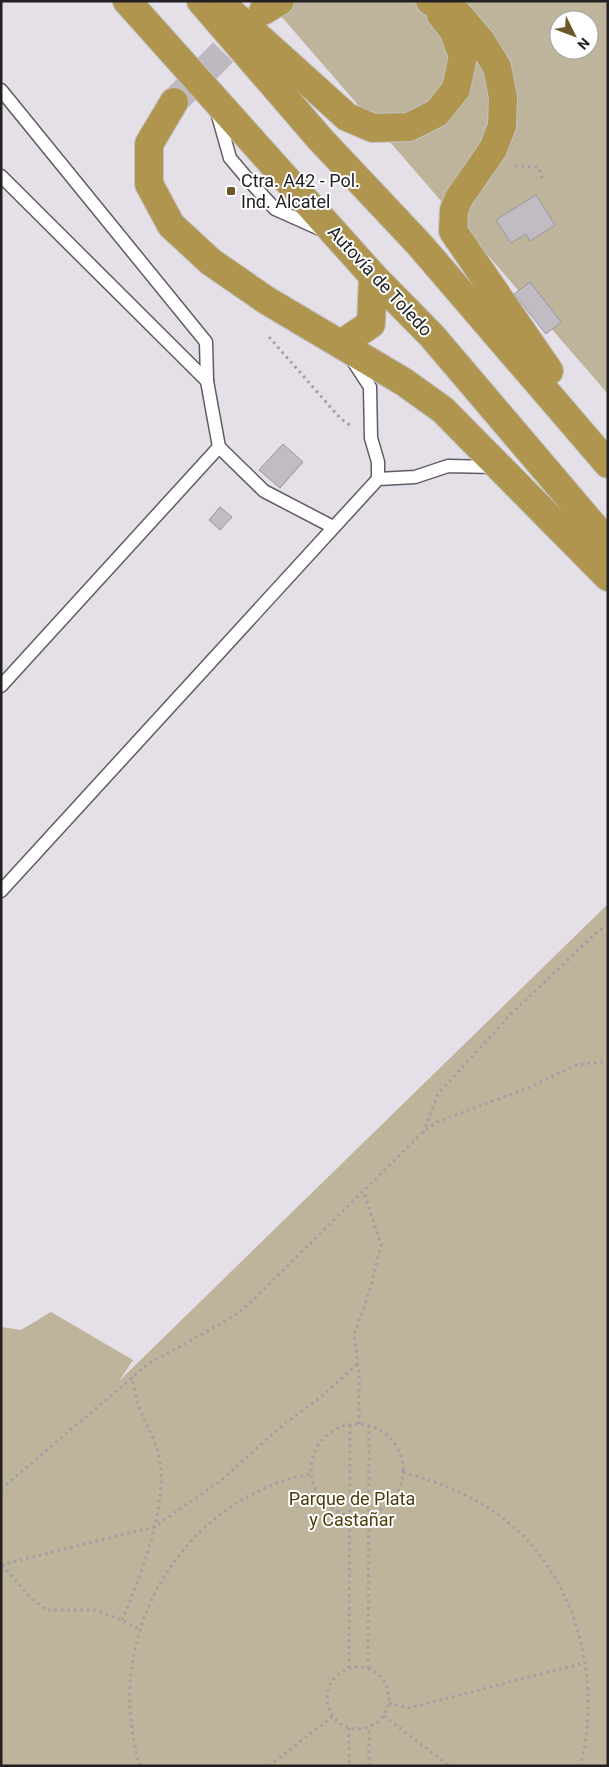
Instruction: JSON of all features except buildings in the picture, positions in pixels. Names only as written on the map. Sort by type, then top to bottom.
[{"type":"highway","name":"Autovía de Toledo","points":[[127,1],[373,276],[432,336],[608,544]]},
{"type":"highway","points":[[201,1],[321,140],[419,244],[605,461]]},
{"type":"highway","points":[[219,1],[347,117],[373,128],[409,127],[437,113],[456,89],[464,56],[453,30],[430,1]]},
{"type":"highway","points":[[430,1],[458,14],[481,42],[497,67],[504,98],[502,126],[494,149],[459,198],[454,210],[453,231],[578,412],[605,461]]},
{"type":"highway","points":[[174,102],[149,144],[149,184],[171,225],[211,262],[266,300],[404,382],[443,410],[608,577]]},
{"type":"highway","points":[[341,344],[371,324],[373,276]]},
{"type":"lane","points":[[1,90],[206,342],[208,381],[219,447],[264,491],[333,527]]},
{"type":"lane","points":[[1,176],[208,381]]},
{"type":"lane","points":[[1,892],[378,479],[378,462],[371,438],[370,387],[341,344]]},
{"type":"lane","points":[[1,686],[219,447]]},
{"type":"lane","points":[[378,479],[415,477],[448,466],[500,467]]},
{"type":"path","points":[[484,165],[538,167],[544,180]]},
{"type":"path","points":[[269,337],[340,418],[371,438]]},
{"type":"path","points":[[422,1133],[438,1094],[510,1015],[598,931],[608,926]]},
{"type":"path","points":[[1,1489],[148,1364],[229,1320],[364,1192],[422,1133],[437,1122],[530,1087],[576,1065],[608,1063]]},
{"type":"path","points":[[359,1424],[358,1364],[354,1334],[369,1293],[381,1246],[364,1192]]},
{"type":"path","points":[[139,1629],[122,1620],[94,1610],[46,1610],[30,1597],[1,1565],[154,1527],[219,1482],[285,1423],[316,1401],[358,1364]]},
{"type":"path","points":[[122,1620],[142,1573],[154,1527],[160,1490],[159,1454],[150,1426],[140,1409],[132,1376]]},
{"type":"path","points":[[349,1668],[350,1424]]},
{"type":"path","points":[[350,1424],[359,1424],[369,1426],[388,1435],[396,1445],[401,1456],[403,1472],[399,1491],[392,1501],[382,1509],[369,1515],[350,1516],[336,1512],[318,1496],[310,1474],[311,1461],[322,1439],[331,1432],[350,1424]]},
{"type":"path","points":[[368,1668],[369,1426]]},
{"type":"path","points":[[403,1472],[439,1482],[479,1502],[510,1523],[554,1574],[579,1635],[584,1664],[587,1741],[580,1766]]},
{"type":"path","points":[[140,1766],[132,1729],[129,1689],[139,1629],[161,1582],[181,1550],[212,1521],[254,1494],[294,1477],[310,1474]]},
{"type":"path","points":[[389,1703],[409,1708],[584,1664]]},
{"type":"path","points":[[364,1666],[368,1668],[375,1671],[384,1680],[389,1691],[389,1703],[384,1716],[369,1728],[348,1728],[332,1717],[327,1704],[327,1692],[331,1681],[340,1672],[349,1668],[364,1666]]},
{"type":"path","points":[[384,1716],[450,1766]]},
{"type":"path","points":[[269,1766],[332,1717]]},
{"type":"path","points":[[348,1728],[349,1766]]},
{"type":"path","points":[[369,1728],[369,1766]]},
{"type":"green space","points":[[268,1],[608,1],[608,394]]},
{"type":"green space","name":"Parque de Plata y Castañar","points":[[608,904],[608,1766],[1,1766],[1,1327],[21,1330],[51,1312],[133,1360],[119,1381]]},
{"type":"tunnel","points":[[174,102],[252,23]]},
{"type":"place","name":"Ctra. A42 - Pol. Ind. Alcatel","points":[[231,191]]}]
